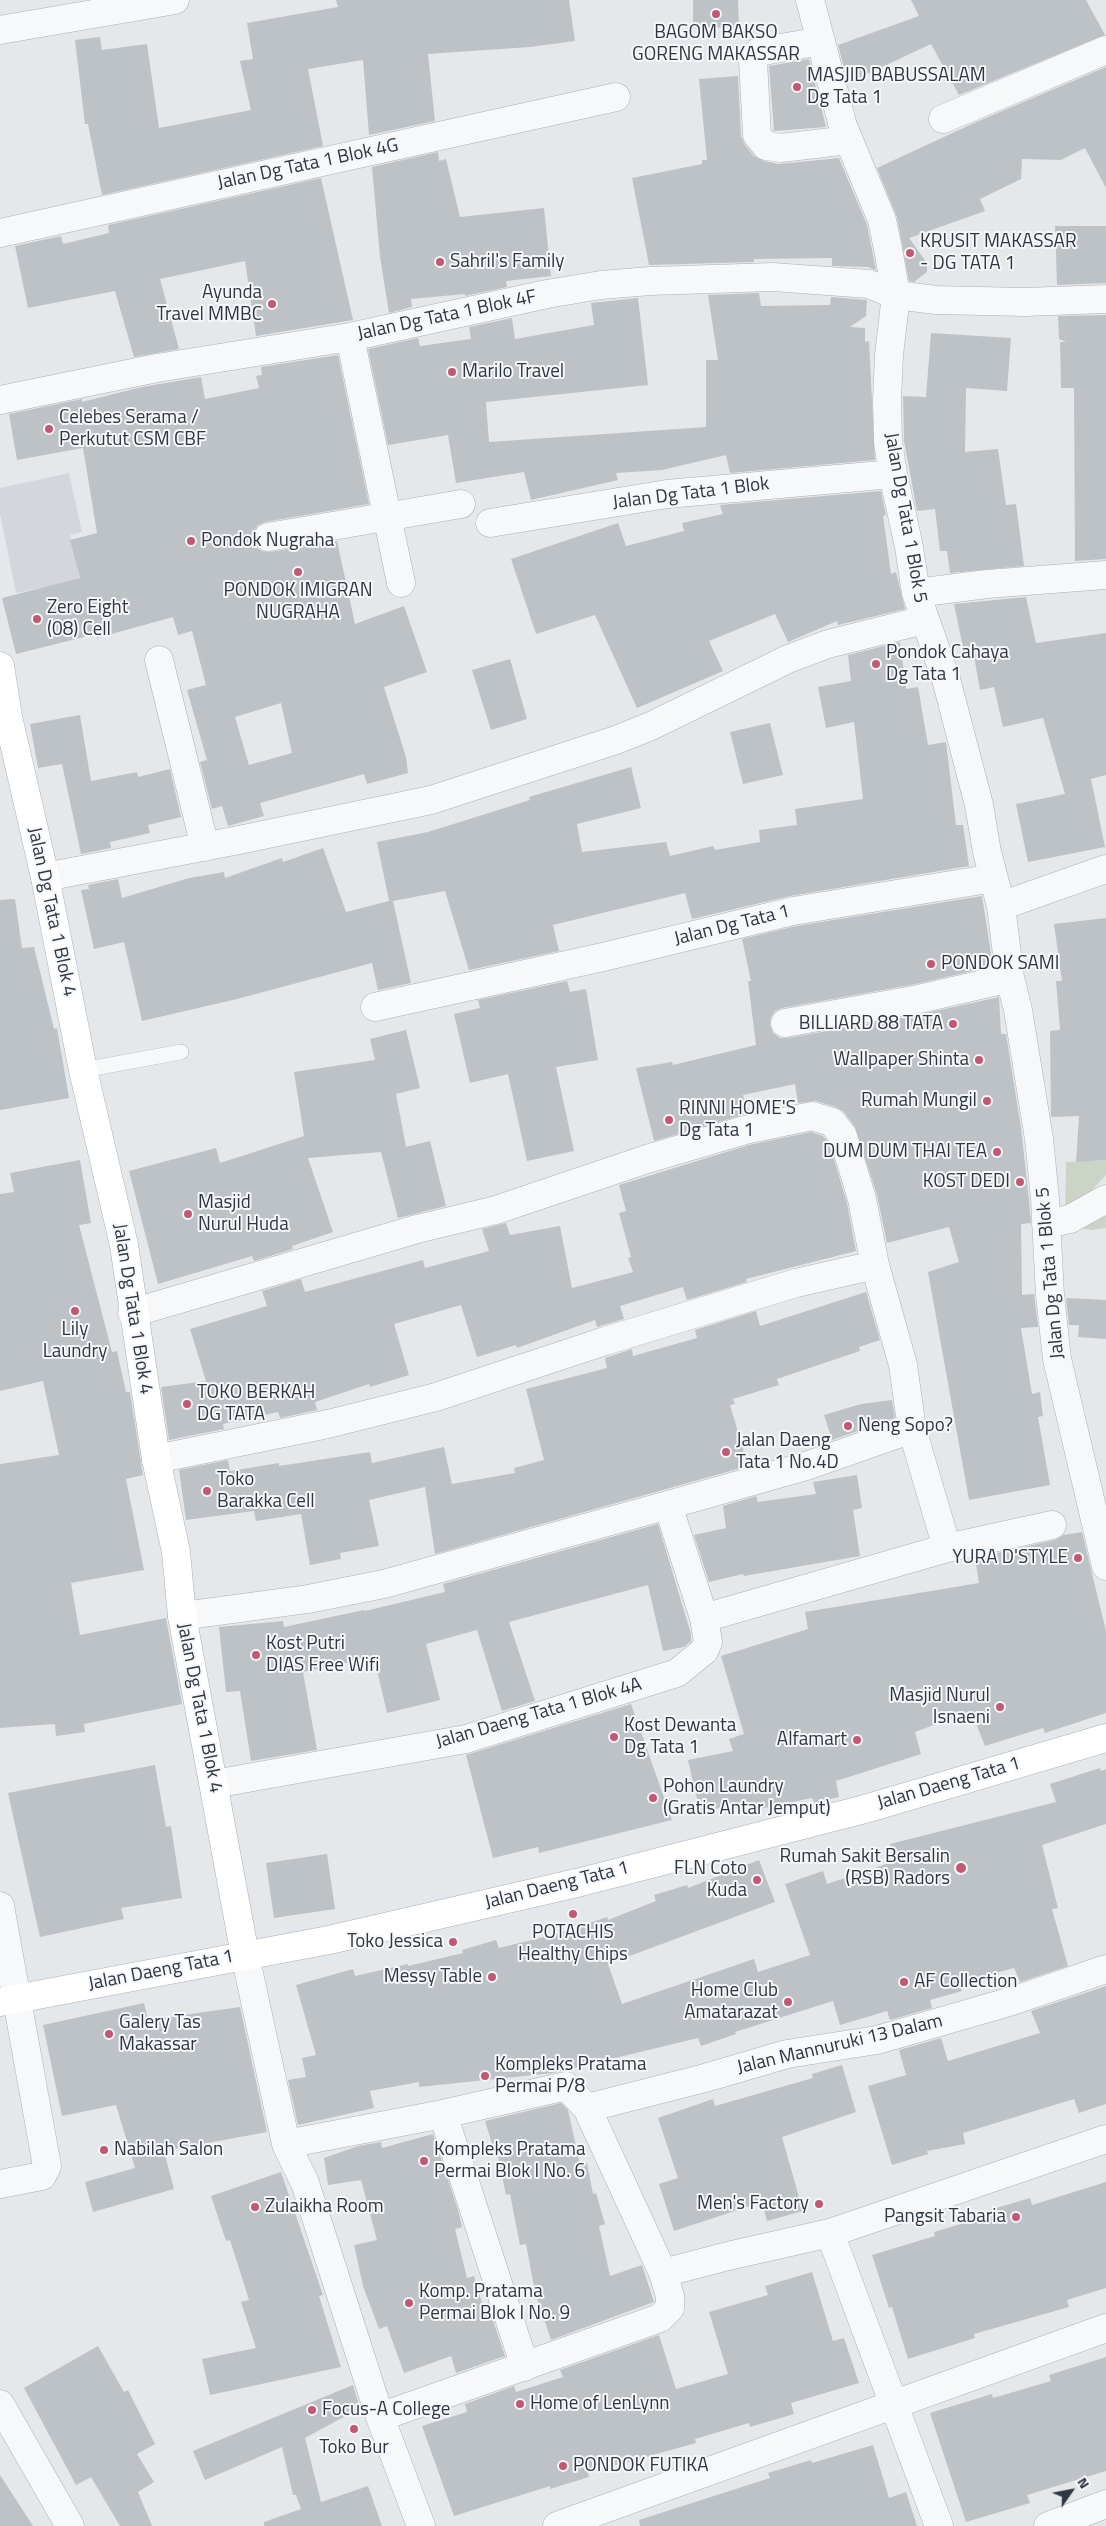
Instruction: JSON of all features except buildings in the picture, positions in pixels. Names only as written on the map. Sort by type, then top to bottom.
[{"type":"street","points":[[0,30],[175,0]]},
{"type":"street","name":"Jalan Dg Tata 1 Blok 5","points":[[810,0],[828,76],[849,140],[882,220],[896,295],[887,400],[893,474],[909,547],[916,593],[946,679],[979,805],[1001,906],[1010,978],[1018,1010],[1038,1139],[1050,1295],[1058,1359],[1101,1520],[1106,1566]]},
{"type":"street","points":[[821,41],[758,52],[753,60],[757,135],[766,146],[781,148],[849,140]]},
{"type":"street","points":[[943,118],[1106,50]]},
{"type":"street","name":"Jalan Dg Tata 1 Blok 4G","points":[[0,234],[616,97]]},
{"type":"street","name":"Jalan Dg Tata 1 Blok 4F","points":[[0,400],[158,368],[350,337],[547,294],[601,285],[732,277],[812,279],[869,284],[896,295],[973,301],[1106,299]]},
{"type":"street","points":[[350,337],[400,583]]},
{"type":"street","name":"Jalan Dg Tata 1 Blok","points":[[490,523],[667,494],[893,474]]},
{"type":"street","points":[[268,537],[461,504]]},
{"type":"street","points":[[916,593],[987,584],[1106,575]]},
{"type":"street","points":[[45,877],[205,847],[430,800],[616,740],[651,726],[788,660],[828,644],[924,620]]},
{"type":"street","points":[[159,660],[205,847]]},
{"type":"street","name":"Jalan Dg Tata 1 Blok 4","points":[[0,666],[8,717],[45,877],[83,1070],[124,1245],[132,1312],[156,1459],[176,1552],[182,1616],[245,1955]]},
{"type":"street","points":[[1001,906],[1106,869]]},
{"type":"street","name":"Jalan Dg Tata 1","points":[[375,1008],[793,911],[994,878]]},
{"type":"street","points":[[785,1023],[919,999],[1010,978]]},
{"type":"street","points":[[132,1312],[417,1230],[496,1210],[682,1148],[745,1130],[812,1116],[832,1122],[843,1136],[862,1199],[875,1265],[903,1365],[912,1429],[948,1548]]},
{"type":"street","points":[[1046,1224],[1070,1219],[1106,1198]]},
{"type":"street","points":[[156,1459],[328,1424],[436,1397],[796,1283],[875,1265]]},
{"type":"street","points":[[182,1616],[308,1599],[384,1584],[806,1466],[912,1429]]},
{"type":"street","name":"Jalan Daeng Tata 1 Blok 4A","points":[[214,1784],[466,1739],[677,1673],[704,1651],[708,1642],[704,1618],[668,1505]]},
{"type":"street","points":[[704,1618],[948,1548],[1052,1525]]},
{"type":"street","name":"Jalan Daeng Tata 1","points":[[8,2000],[329,1940],[600,1877],[864,1809],[1106,1738]]},
{"type":"street","points":[[0,1906],[8,2000],[47,2166],[42,2176],[0,2184]]},
{"type":"street","points":[[245,1955],[286,2144],[304,2183],[380,2418],[421,2526]]},
{"type":"street","name":"Jalan Mannuruki 13 Dalam","points":[[587,2108],[705,2078],[787,2054],[877,2040],[1012,2001],[1106,1970]]},
{"type":"street","points":[[286,2144],[442,2114],[566,2086],[587,2108],[663,2273],[670,2296],[670,2308],[660,2318],[380,2418]]},
{"type":"street","points":[[442,2114],[525,2367]]},
{"type":"street","points":[[663,2273],[830,2233],[1106,2139]]},
{"type":"street","points":[[830,2233],[939,2526]]},
{"type":"street","points":[[557,2526],[1106,2328]]},
{"type":"street","points":[[0,2404],[70,2526]]},
{"type":"street","points":[[1048,2526],[1106,2504]]},
{"type":"lane","points":[[83,1070],[181,1052]]},
{"type":"shaded area","points":[[69,473],[82,532],[70,535],[80,580],[16,593],[0,514],[0,488]]},
{"type":"shaded area","points":[[1106,1160],[1106,1175],[1090,1192],[1106,1215],[1106,1228],[1092,1230],[1065,1226],[1066,1162]]},
{"type":"place","name":"BAGOM BAKSO GORENG MAKASSAR","points":[[716,14]]},
{"type":"place","name":"MASJID BABUSSALAM Dg Tata 1","points":[[797,87]]},
{"type":"place","name":"KRUSIT MAKASSAR - DG TATA 1","points":[[910,253]]},
{"type":"place","name":"Sahril's Family","points":[[440,262]]},
{"type":"place","name":"Ayunda Travel MMBC","points":[[272,304]]},
{"type":"place","name":"Marilo Travel","points":[[452,372]]},
{"type":"place","name":"Celebes Serama / Perkutut CSM CBF","points":[[49,429]]},
{"type":"place","name":"Pondok Nugraha","points":[[191,541]]},
{"type":"place","name":"PONDOK IMIGRAN NUGRAHA","points":[[298,572]]},
{"type":"place","name":"Zero Eight (08) Cell","points":[[37,619]]},
{"type":"place","name":"Pondok Cahaya Dg Tata 1","points":[[876,664]]},
{"type":"place","name":"PONDOK SAMI","points":[[931,964]]},
{"type":"place","name":"BILLIARD 88 TATA","points":[[953,1024]]},
{"type":"place","name":"Wallpaper Shinta","points":[[979,1060]]},
{"type":"place","name":"Rumah Mungil","points":[[987,1101]]},
{"type":"place","name":"RINNI HOME'S Dg Tata 1","points":[[669,1120]]},
{"type":"place","name":"DUM DUM THAI TEA","points":[[997,1152]]},
{"type":"place","name":"KOST DEDI","points":[[1020,1182]]},
{"type":"place","name":"Masjid Nurul Huda","points":[[188,1214]]},
{"type":"place","name":"Lily Laundry","points":[[75,1311]]},
{"type":"place","name":"TOKO BERKAH DG TATA","points":[[187,1404]]},
{"type":"place","name":"Neng Sopo?","points":[[848,1426]]},
{"type":"place","name":"Jalan Daeng Tata 1 No.4D","points":[[726,1452]]},
{"type":"place","name":"Toko Barakka Cell","points":[[207,1491]]},
{"type":"place","name":"YURA D'STYLE","points":[[1078,1558]]},
{"type":"place","name":"Kost Putri DIAS Free Wifi","points":[[256,1655]]},
{"type":"place","name":"Masjid Nurul Isnaeni","points":[[1000,1707]]},
{"type":"place","name":"Kost Dewanta Dg Tata 1","points":[[614,1737]]},
{"type":"place","name":"Alfamart","points":[[857,1740]]},
{"type":"place","name":"Pohon Laundry (Gratis Antar Jemput)","points":[[653,1798]]},
{"type":"place","name":"Rumah Sakit Bersalin (RSB) Radors","points":[[961,1868]]},
{"type":"place","name":"FLN Coto Kuda","points":[[757,1880]]},
{"type":"place","name":"POTACHIS Healthy Chips","points":[[573,1914]]},
{"type":"place","name":"Toko Jessica","points":[[453,1942]]},
{"type":"place","name":"Messy Table","points":[[492,1977]]},
{"type":"place","name":"AF Collection","points":[[904,1982]]},
{"type":"place","name":"Home Club Amatarazat","points":[[788,2002]]},
{"type":"place","name":"Galery Tas Makassar","points":[[109,2034]]},
{"type":"place","name":"Kompleks Pratama Permai P/8","points":[[485,2076]]},
{"type":"place","name":"Nabilah Salon","points":[[104,2150]]},
{"type":"place","name":"Kompleks Pratama Permai Blok I No. 6","points":[[424,2161]]},
{"type":"place","name":"Men's Factory","points":[[819,2204]]},
{"type":"place","name":"Zulaikha Room","points":[[255,2207]]},
{"type":"place","name":"Pangsit Tabaria","points":[[1016,2217]]},
{"type":"place","name":"Komp. Pratama Permai Blok I No. 9","points":[[409,2303]]},
{"type":"place","name":"Home of LenLynn","points":[[520,2404]]},
{"type":"place","name":"Focus-A College","points":[[312,2410]]},
{"type":"place","name":"Toko Bur","points":[[354,2429]]},
{"type":"place","name":"PONDOK FUTIKA","points":[[563,2466]]}]
